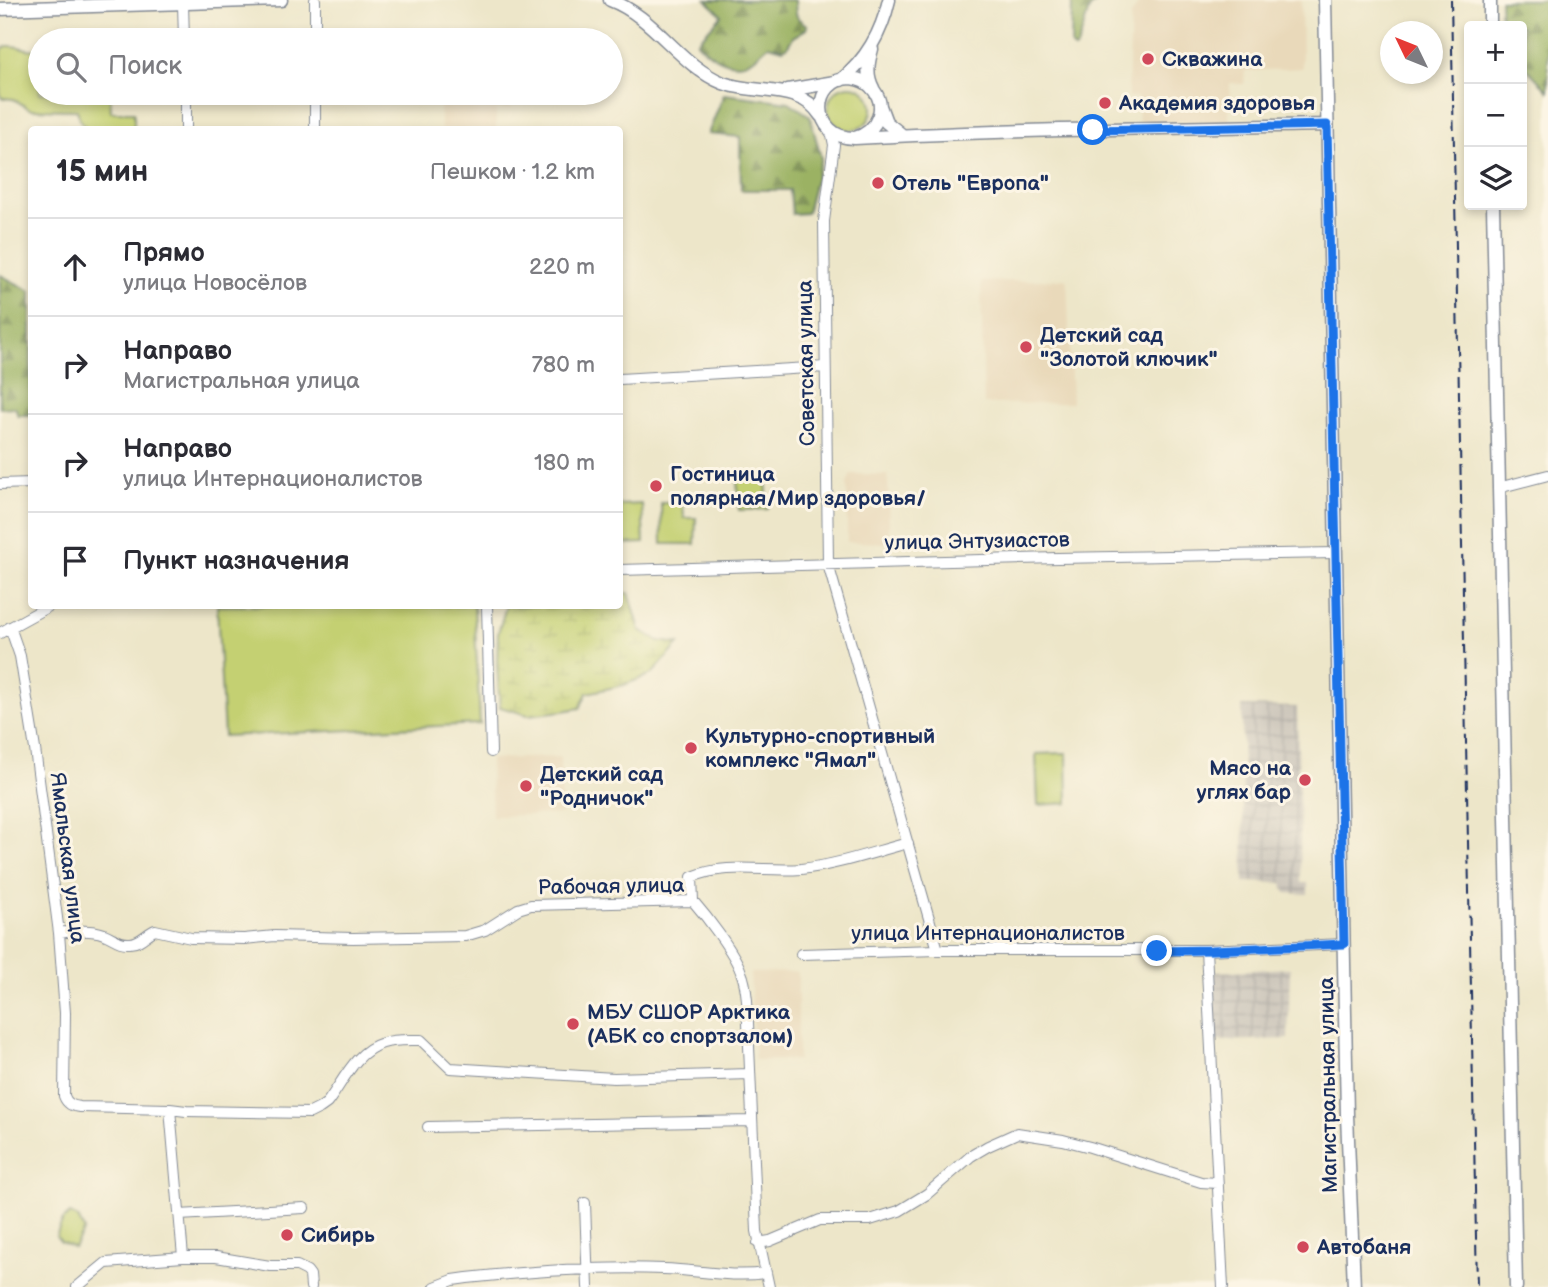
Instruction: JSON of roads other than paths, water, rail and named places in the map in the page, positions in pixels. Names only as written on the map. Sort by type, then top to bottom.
[{"type":"main road","points":[[0,9],[281,0]]},
{"type":"main road","points":[[610,0],[636,14],[707,75],[736,87],[797,96],[806,100],[817,108],[828,128],[840,136],[855,138],[1327,125]]},
{"type":"main road","points":[[821,116],[823,97],[830,86],[858,64],[875,38],[889,0]]},
{"type":"main road","name":"Магистральная улица","points":[[1325,0],[1347,1127],[1354,1287]]},
{"type":"main road","points":[[1490,0],[1490,21]]},
{"type":"main road","points":[[875,38],[867,70],[870,83],[886,122],[902,135]]},
{"type":"main road","points":[[767,91],[813,87],[854,78],[861,80],[872,88],[878,99],[879,117],[867,133],[855,138]]},
{"type":"main road","points":[[1493,210],[1516,1287]]},
{"type":"street","points":[[314,0],[315,28]]},
{"type":"street","points":[[183,3],[184,28]]},
{"type":"street","points":[[186,105],[186,126]]},
{"type":"street","points":[[315,105],[315,126]]},
{"type":"street","name":"Советская улица","points":[[828,128],[834,140],[824,221],[828,564],[938,950]]},
{"type":"street","points":[[832,162],[839,146],[848,139],[855,138]]},
{"type":"street","points":[[623,379],[825,367]]},
{"type":"street","points":[[1498,488],[1548,475]]},
{"type":"street","points":[[0,484],[28,483]]},
{"type":"street","name":"улица Энтузиастов","points":[[623,570],[1336,553]]},
{"type":"street","points":[[0,633],[43,609]]},
{"type":"street","points":[[487,609],[491,752]]},
{"type":"street","name":"Ямальская улица","points":[[10,627],[20,656],[35,749],[59,933],[65,1013],[64,1096],[68,1104],[74,1107],[170,1109]]},
{"type":"street","points":[[693,901],[692,877],[706,871],[724,868],[798,869],[827,865],[908,844]]},
{"type":"street","name":"Рабочая улица","points":[[59,933],[87,931],[105,935],[119,943],[132,944],[155,930],[191,938],[465,936],[485,930],[518,909],[531,905],[693,901],[742,974],[747,1000],[758,1243],[769,1287]]},
{"type":"street","name":"улица Интернационалистов","points":[[801,954],[938,950],[1206,950],[1344,944]]},
{"type":"street","points":[[1206,950],[1223,1287]]},
{"type":"street","points":[[183,1257],[170,1109],[310,1113],[327,1103],[362,1055],[381,1043],[393,1041],[421,1040],[450,1068],[614,1078],[750,1074]]},
{"type":"street","points":[[428,1127],[752,1121]]},
{"type":"street","points":[[758,1243],[770,1241],[821,1220],[870,1220],[899,1211],[927,1194],[971,1156],[1017,1133],[1063,1140],[1192,1180],[1217,1183]]},
{"type":"street","points":[[586,1203],[588,1287]]},
{"type":"street","points":[[179,1215],[304,1208]]},
{"type":"street","points":[[77,1287],[106,1263],[183,1257],[216,1257],[270,1266],[297,1266],[310,1275],[311,1287]]},
{"type":"street","points":[[435,1287],[467,1278],[587,1268],[666,1269],[741,1276],[765,1273]]},
{"type":"railway","points":[[1451,0],[1477,1287]]},
{"type":"place","name":"Скважина","points":[[1148,59]]},
{"type":"place","name":"Академия здоровья","points":[[1105,103]]},
{"type":"place","name":"Отель \"Европа\"","points":[[878,183]]},
{"type":"place","name":"Детский сад \"Золотой ключик\"","points":[[1026,347]]},
{"type":"place","name":"Гостиница полярная/Мир здоровья/","points":[[656,486]]},
{"type":"place","name":"Культурно-спортивный комплекс \"Ямал\"","points":[[691,748]]},
{"type":"place","name":"Мясо на углях бар","points":[[1305,780]]},
{"type":"place","name":"Детский сад \"Родничок\"","points":[[526,786]]},
{"type":"place","name":"МБУ СШОР Арктика (АБК со спортзалом)","points":[[573,1024]]},
{"type":"place","name":"Сибирь","points":[[287,1235]]},
{"type":"place","name":"Автобаня","points":[[1303,1247]]}]
